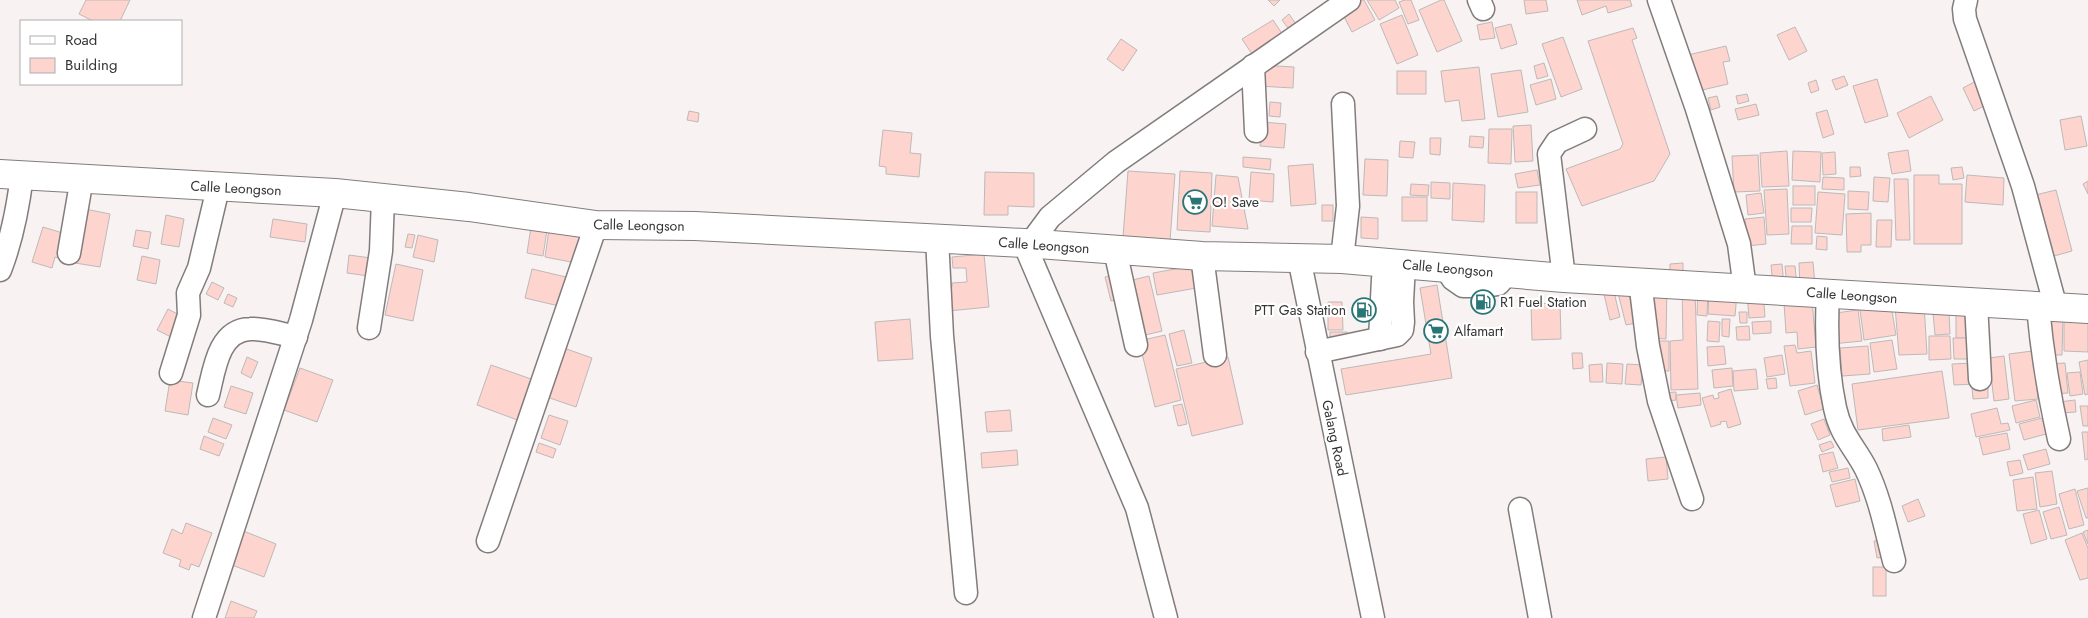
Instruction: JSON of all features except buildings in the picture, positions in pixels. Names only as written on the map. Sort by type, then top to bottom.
[{"type":"main road","name":"Calle Leongson","points":[[11,175],[335,193],[469,207],[596,225],[695,226],[937,238],[1202,256],[1342,258],[1564,278],[2088,309]]},
{"type":"street","points":[[1166,618],[1137,508],[1027,243],[1050,217],[1116,162],[1350,0]]},
{"type":"street","points":[[1659,0],[1697,109],[1739,244],[1745,289]]},
{"type":"street","points":[[1966,0],[1965,18],[2023,186],[2047,307],[2043,358],[2060,439]]},
{"type":"street","points":[[1253,66],[1256,131]]},
{"type":"street","points":[[1342,258],[1348,206],[1343,104]]},
{"type":"street","points":[[1564,278],[1549,154],[1557,142],[1585,129]]},
{"type":"street","points":[[0,270],[10,240],[11,175]]},
{"type":"street","points":[[69,253],[82,178]]},
{"type":"street","points":[[171,373],[189,315],[188,293],[199,268],[218,188]]},
{"type":"street","points":[[204,618],[296,337],[335,193]]},
{"type":"street","points":[[369,328],[381,251],[383,199]]},
{"type":"street","points":[[488,541],[596,225]]},
{"type":"street","points":[[937,238],[942,336],[966,593]]},
{"type":"street","points":[[1115,250],[1136,345]]},
{"type":"street","points":[[1202,256],[1216,355]]},
{"type":"street","name":"Galang Road","points":[[1299,258],[1366,616]]},
{"type":"street","points":[[1317,352],[1397,335],[1402,330],[1396,263]]},
{"type":"street","points":[[1640,282],[1648,346],[1659,400],[1692,499]]},
{"type":"street","points":[[1828,293],[1827,321],[1835,409],[1844,436],[1866,468],[1881,508],[1894,561]]},
{"type":"street","points":[[1976,303],[1980,379]]},
{"type":"street","points":[[208,395],[218,356],[226,340],[236,333],[249,328],[296,337]]},
{"type":"street","points":[[1520,509],[1540,618]]},
{"type":"place","name":"O! Save","points":[[1195,202]]},
{"type":"place","name":"R1 Fuel Station","points":[[1483,302]]},
{"type":"place","name":"PTT Gas Station","points":[[1364,310]]},
{"type":"place","name":"Alfamart","points":[[1436,331]]}]
